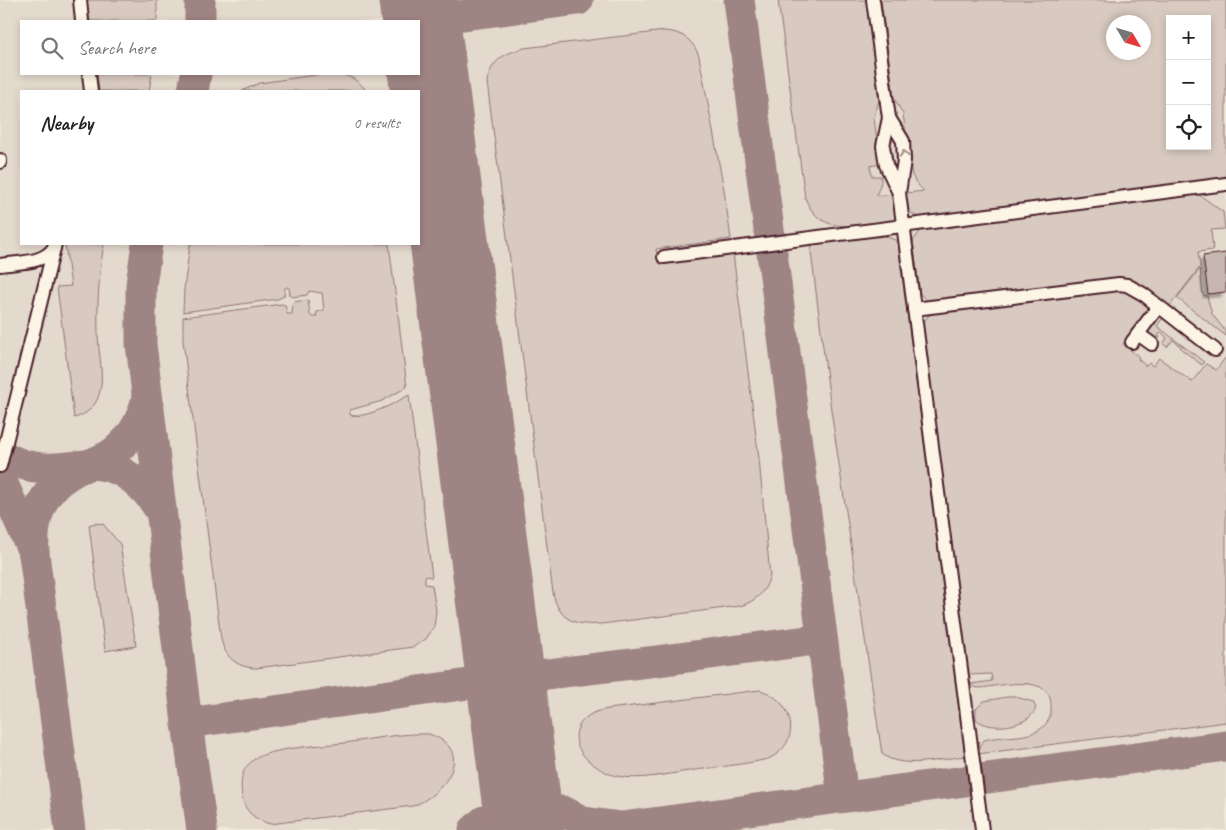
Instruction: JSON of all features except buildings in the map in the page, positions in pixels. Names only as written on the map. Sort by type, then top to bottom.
[{"type":"lane","points":[[80,0],[82,20]]},
{"type":"lane","points":[[874,0],[889,118],[883,146],[886,166],[899,193]]},
{"type":"lane","points":[[89,75],[90,90]]},
{"type":"lane","points":[[889,118],[903,141],[904,160],[899,193],[982,830]]},
{"type":"lane","points":[[664,257],[1226,184]]},
{"type":"lane","points":[[0,265],[41,260],[50,254],[55,246]]},
{"type":"lane","points":[[0,466],[55,246]]},
{"type":"lane","points":[[914,309],[1119,284],[1134,288],[1215,350]]},
{"type":"lane","points":[[1152,344],[1135,338],[1158,307]]},
{"type":"shaded area","points":[[0,0],[1226,0],[1226,830],[0,830]]},
{"type":"shaded area","points":[[87,0],[157,0],[157,20],[90,20]]},
{"type":"shaded area","points":[[778,0],[866,0],[879,100],[874,118],[880,164],[870,166],[872,176],[881,176],[877,196],[891,195],[894,204],[895,220],[847,226],[830,224],[816,216],[810,208],[805,198]]},
{"type":"shaded area","points":[[881,0],[1226,0],[1226,178],[926,217],[915,216],[909,211],[906,193],[924,191],[916,183],[912,175],[903,114],[894,98]]},
{"type":"shaded area","points":[[665,31],[682,35],[694,45],[699,56],[724,190],[731,239],[656,249],[658,263],[733,253],[759,459],[770,576],[763,592],[759,596],[751,602],[740,606],[602,624],[584,624],[564,616],[553,593],[487,82],[495,63],[505,55],[524,48]]},
{"type":"shaded area","points":[[97,75],[152,75],[149,90],[99,90]]},
{"type":"shaded area","points":[[315,75],[341,75],[357,81],[365,90],[244,90],[259,83]]},
{"type":"shaded area","points":[[1197,193],[1223,212],[1225,229],[1211,230],[1213,250],[1198,252],[1200,267],[1169,307],[1137,283],[1121,277],[932,302],[927,301],[920,294],[913,241],[921,230]]},
{"type":"shaded area","points":[[883,235],[898,243],[965,756],[922,762],[890,759],[882,754],[831,410],[811,252],[812,244]]},
{"type":"shaded area","points":[[65,245],[104,245],[98,311],[101,388],[92,407],[86,413],[74,418],[57,287],[71,286]]},
{"type":"shaded area","points":[[190,245],[389,245],[407,387],[382,401],[350,410],[350,415],[357,416],[372,413],[409,395],[432,577],[425,576],[425,584],[432,585],[436,611],[434,627],[426,639],[413,647],[257,668],[238,664],[229,657],[221,639],[183,341],[183,317],[282,304],[285,305],[287,314],[292,314],[293,302],[308,300],[310,315],[316,317],[317,312],[324,310],[322,293],[309,291],[307,295],[293,297],[290,295],[289,288],[287,287],[285,288],[284,296],[278,299],[183,312]]},
{"type":"shaded area","points":[[1200,269],[1203,295],[1207,296],[1212,314],[1226,332],[1226,336],[1177,298]]},
{"type":"shaded area","points":[[1122,290],[1131,293],[1149,307],[1142,321],[1123,344],[1139,357],[1138,359],[1146,366],[1149,363],[1153,366],[1159,358],[1192,382],[1206,364],[1216,370],[1226,357],[1226,722],[978,754],[979,746],[984,740],[1024,735],[1043,727],[1050,717],[1050,698],[1045,690],[1036,685],[1013,684],[974,687],[971,684],[992,681],[991,674],[967,675],[923,323],[931,314]]},
{"type":"shaded area","points":[[1159,316],[1163,318],[1157,326],[1204,362],[1202,365],[1181,349],[1173,340],[1167,347],[1163,344],[1167,338],[1161,332],[1158,340],[1146,331]]},
{"type":"shaded area","points":[[95,523],[103,524],[120,544],[136,646],[105,651],[89,525]]},
{"type":"shaded area","points":[[760,690],[772,695],[781,703],[787,712],[790,723],[790,733],[786,743],[779,752],[768,759],[635,778],[617,776],[603,771],[584,756],[577,743],[576,736],[580,724],[598,711]]},
{"type":"shaded area","points":[[1013,696],[1033,702],[1036,708],[1026,720],[1009,726],[999,726],[982,723],[976,719],[976,709],[984,701]]},
{"type":"shaded area","points":[[429,734],[443,741],[451,750],[453,761],[451,772],[436,792],[413,806],[270,824],[251,814],[243,801],[242,775],[250,763],[262,755],[298,748],[397,735]]},
{"type":"taxiway","points":[[200,0],[200,20]]},
{"type":"taxiway","points":[[420,21],[578,0]]},
{"type":"taxiway","points":[[739,0],[843,797]]},
{"type":"taxiway","points":[[193,90],[196,75]]},
{"type":"taxiway","points":[[147,245],[141,285],[141,344],[187,723],[202,830]]},
{"type":"taxiway","points":[[34,553],[37,518],[40,508],[51,489],[70,474],[108,456],[123,444],[134,431],[142,415],[147,397]]},
{"type":"taxiway","points":[[0,453],[16,462],[33,467],[60,468],[92,464],[110,467],[136,481],[161,512]]},
{"type":"taxiway","points":[[0,477],[34,554],[70,830]]},
{"type":"taxiway","points":[[187,723],[505,679],[822,639]]},
{"type":"taxiway","points":[[600,830],[1226,746]]},
{"type":"taxiway","points":[[563,811],[584,822],[620,827]]},
{"type":"taxiway","points":[[474,830],[484,821]]},
{"type":"runway","points":[[418,0],[525,830]]}]
